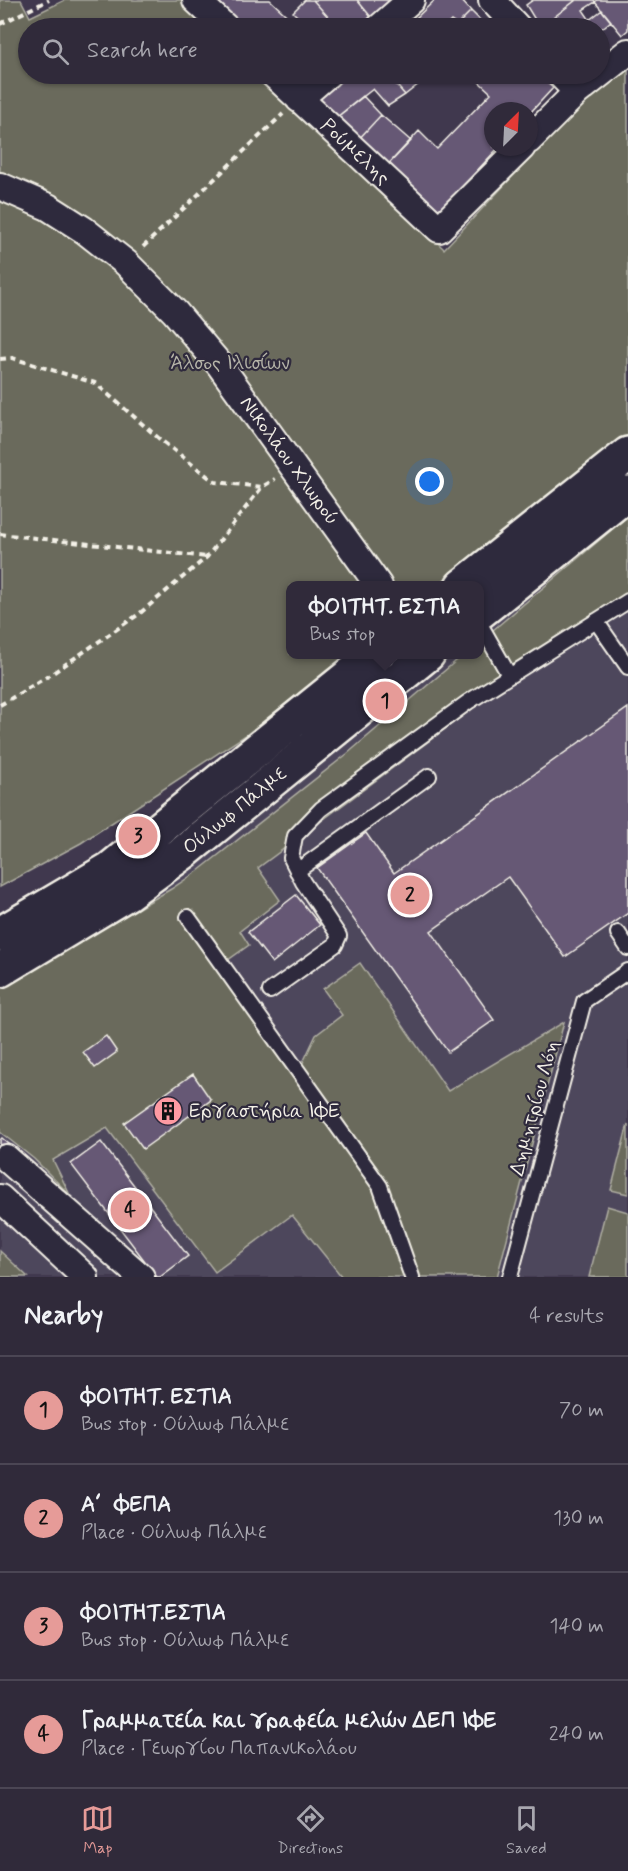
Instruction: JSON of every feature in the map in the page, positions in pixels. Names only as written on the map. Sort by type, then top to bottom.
[{"type":"main road","points":[[467,581],[628,454]]},
{"type":"main road","points":[[484,609],[628,493]]},
{"type":"main road","name":"Ούλωφ Πάλμε","points":[[0,934],[110,869],[370,659]]},
{"type":"main road","name":"Ούλωφ Πάλμε","points":[[0,970],[128,893],[184,852],[422,659]]},
{"type":"street","points":[[196,0],[215,18]]},
{"type":"street","points":[[390,18],[411,0]]},
{"type":"street","points":[[492,0],[509,18]]},
{"type":"street","points":[[516,0],[528,18]]},
{"type":"street","points":[[610,62],[628,52]]},
{"type":"street","name":"Ρούμελης","points":[[283,84],[438,230],[513,156]]},
{"type":"street","points":[[299,99],[316,84]]},
{"type":"street","points":[[538,128],[570,84]]},
{"type":"street","name":"Νικολάου Χλωρού","points":[[0,186],[48,207],[84,230],[126,262],[175,312],[219,364],[376,581]]},
{"type":"street","points":[[6,1158],[141,1277]]},
{"type":"street","points":[[0,1198],[85,1277]]},
{"type":"lane","points":[[270,991],[335,945],[339,936],[303,882],[291,858],[295,836],[321,809],[468,702],[628,601]]},
{"type":"lane","points":[[596,621],[628,667]]},
{"type":"lane","points":[[484,631],[509,675]]},
{"type":"lane","points":[[297,871],[429,776]]},
{"type":"lane","points":[[188,917],[380,1186],[412,1277]]},
{"type":"lane","points":[[618,933],[628,948]]},
{"type":"lane","name":"Δημητρίου Λόη","points":[[510,1277],[584,1001],[628,971]]},
{"type":"path","points":[[0,24],[49,0]]},
{"type":"path","points":[[126,262],[299,99]]},
{"type":"path","points":[[0,359],[12,358],[95,383],[162,441],[215,482],[262,487]]},
{"type":"path","points":[[0,705],[50,675],[139,614],[207,557],[262,487],[295,467]]},
{"type":"path","points":[[0,534],[207,557]]},
{"type":"shaded area","points":[[628,506],[628,1277],[29,1277],[0,1250],[0,983],[181,878],[445,659],[484,659],[484,627]]},
{"type":"green space","name":"Άλσος Ιλισίων","points":[[0,0],[21,0],[30,17],[65,0],[184,0],[203,18],[18,18],[18,84],[271,84],[444,249],[532,156],[538,156],[538,150],[585,100],[605,84],[610,84],[610,80],[628,65],[628,438],[442,581],[286,581],[286,659],[343,659],[246,735],[81,843],[0,887]]},
{"type":"green space","points":[[628,516],[628,593],[258,868],[280,900],[240,931],[249,945],[224,963],[298,1073],[316,1035],[342,1015],[323,989],[360,963],[448,1091],[564,1022],[497,1277],[342,1277],[292,1215],[215,1272],[107,1128],[53,1160],[70,1195],[34,1159],[0,1132],[0,989],[198,871],[347,754],[458,659],[484,659],[484,638]]},
{"type":"green space","points":[[628,1124],[628,1194],[611,1190]]},
{"type":"green space","points":[[607,1206],[628,1212],[628,1277],[589,1277]]},
{"type":"green space","points":[[0,1251],[28,1277],[0,1277]]},
{"type":"building","points":[[213,0],[270,0],[289,18],[231,18]]},
{"type":"building","points":[[305,0],[313,0],[329,18],[299,18],[293,12]]},
{"type":"building","points":[[313,0],[357,0],[371,17],[370,18],[329,18]]},
{"type":"building","points":[[357,0],[392,0],[371,17]]},
{"type":"building","points":[[435,0],[461,0],[471,11],[464,18],[417,17]]},
{"type":"building","points":[[533,0],[576,0],[553,18],[534,18],[526,5]]},
{"type":"building","points":[[576,0],[594,0],[595,2],[583,10],[589,18],[553,18]]},
{"type":"building","points":[[597,0],[628,0],[628,30],[622,35],[595,2]]},
{"type":"building","points":[[602,10],[609,18],[592,18]]},
{"type":"building","points":[[471,11],[478,18],[464,18]]},
{"type":"building","points":[[333,84],[396,84],[405,95],[388,106],[373,89],[332,121],[312,100]]},
{"type":"building","points":[[396,84],[419,84],[405,95]]},
{"type":"building","points":[[481,84],[548,84],[553,88],[538,104],[538,102],[484,102],[484,156],[491,156],[434,217],[384,169],[419,131],[437,149],[491,93]]},
{"type":"building","points":[[363,96],[381,115],[356,142],[332,121]]},
{"type":"building","points":[[381,115],[411,141],[384,169],[356,142]]},
{"type":"building","points":[[628,708],[628,913],[565,957],[508,877],[431,931],[494,1020],[448,1052],[317,868],[366,833],[394,873]]},
{"type":"building","points":[[296,895],[320,925],[272,963],[248,932]]},
{"type":"building","points":[[106,1036],[117,1052],[95,1068],[83,1052]]},
{"type":"building","name":"Εργαστήρια ΙΦΕ","points":[[193,1074],[211,1100],[143,1149],[124,1123]]},
{"type":"building","points":[[2,1138],[15,1149],[0,1165],[0,1140]]},
{"type":"building","points":[[101,1142],[188,1256],[160,1277],[157,1277],[71,1164]]},
{"type":"place","name":"ΦΟΙΤΗΤ. ΕΣΤΙΑ","points":[[385,701]]},
{"type":"place","name":"ΦΟΙΤΗΤ.ΕΣΤΙΑ","points":[[138,836]]},
{"type":"place","name":"Α΄ ΦΕΠΑ","points":[[410,895]]},
{"type":"place","name":"Εργαστήρια ΙΦΕ","points":[[168,1111]]},
{"type":"place","name":"Γραμματεία και γραφεία μελών ΔΕΠ ΙΦΕ","points":[[130,1210]]}]
